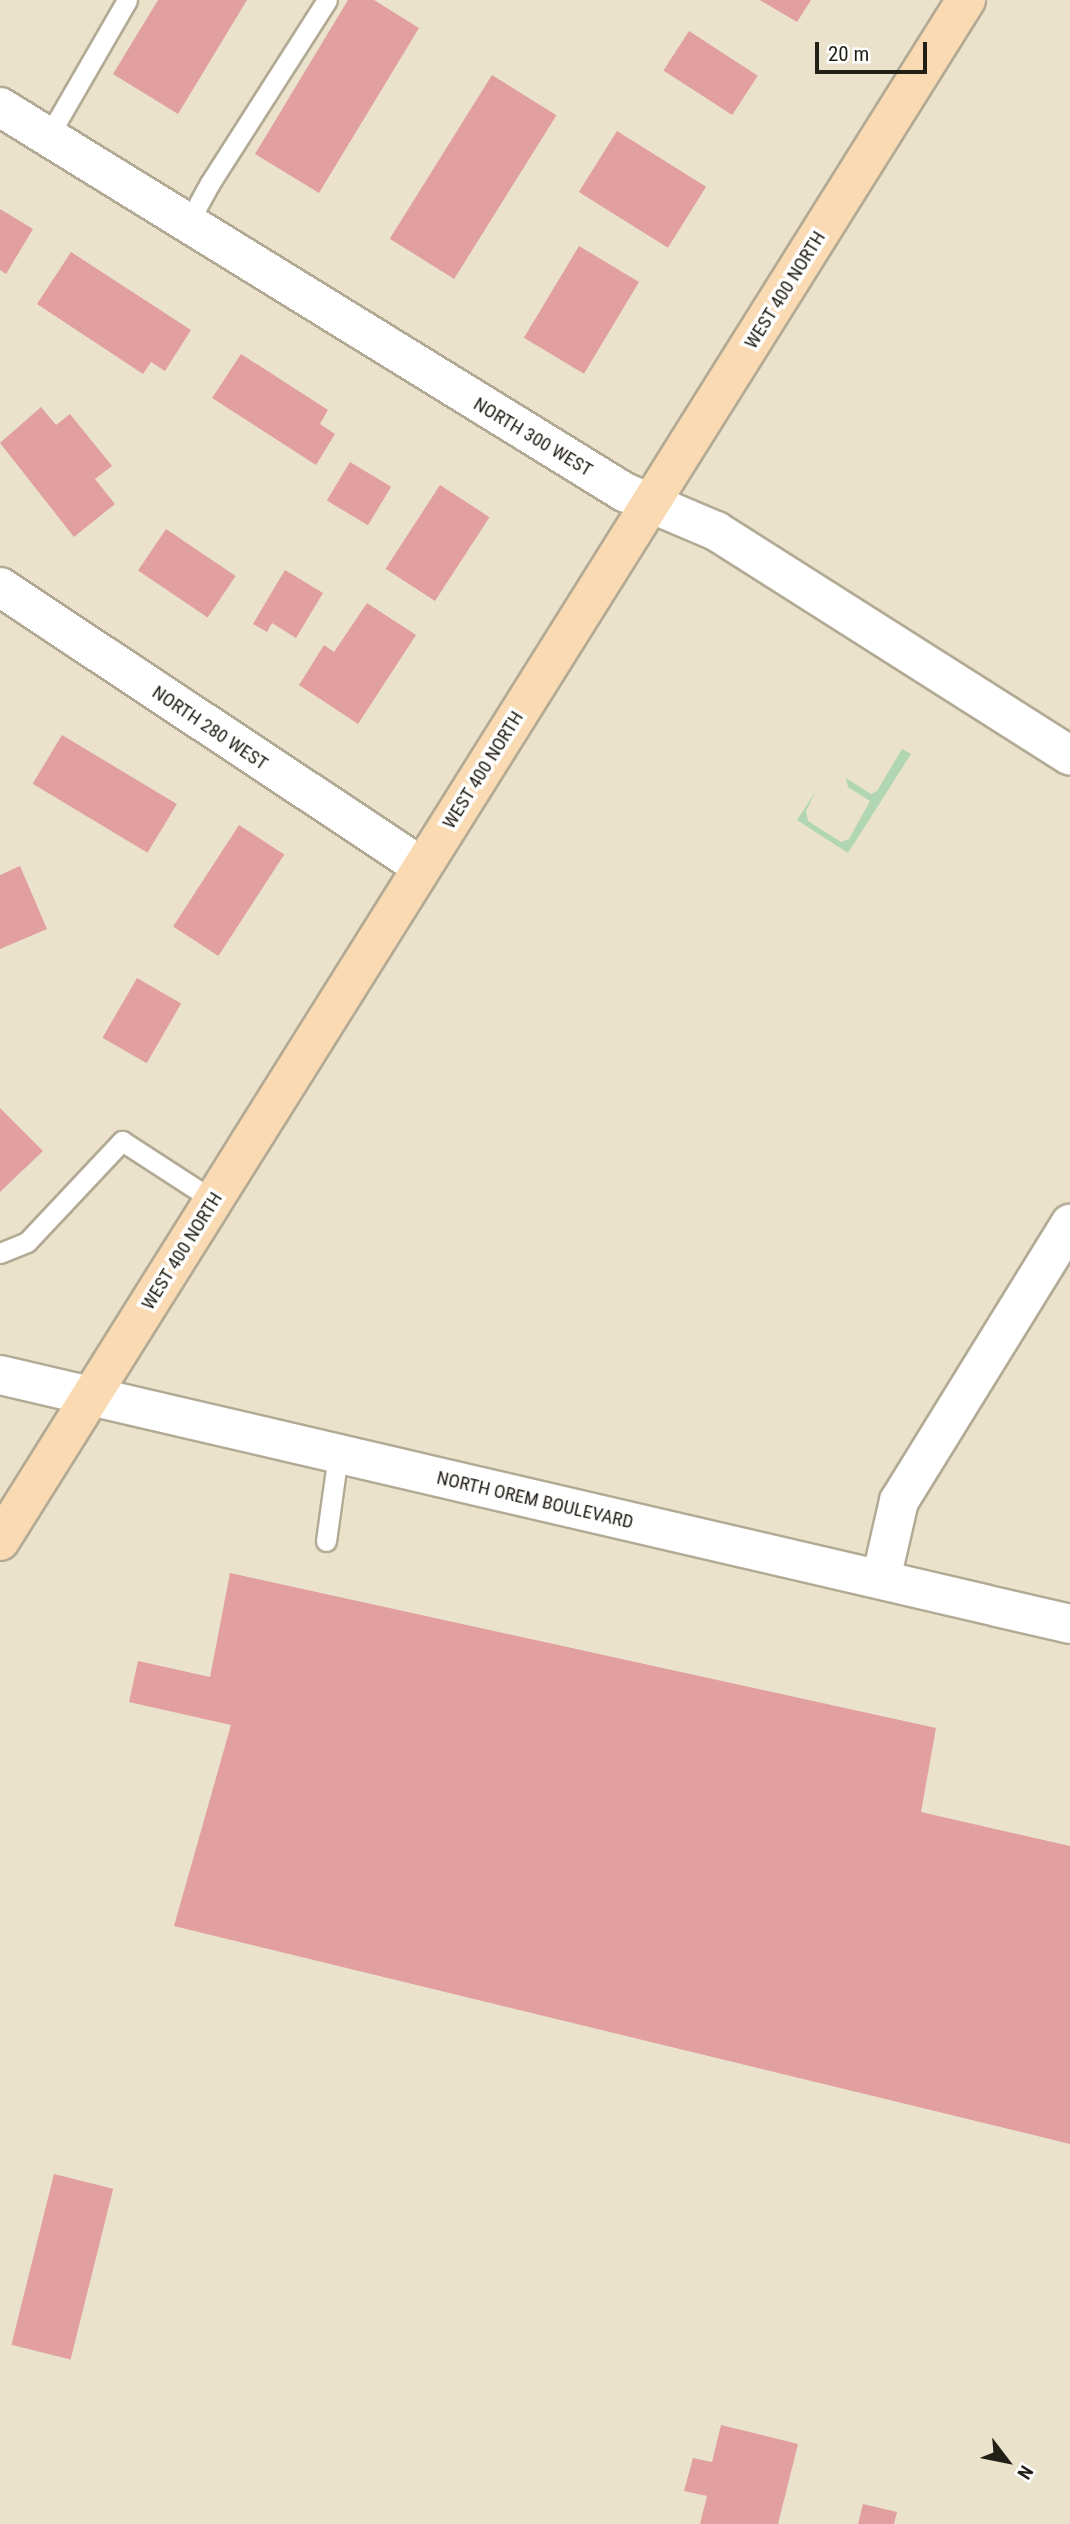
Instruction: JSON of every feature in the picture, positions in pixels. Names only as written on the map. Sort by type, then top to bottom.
[{"type":"main road","name":"WEST 400 NORTH","points":[[0,1541],[966,0]]},
{"type":"street","name":"NORTH 300 WEST","points":[[0,107],[187,225],[649,506],[716,531],[1070,756]]},
{"type":"street","name":"NORTH 280 WEST","points":[[0,587],[422,867]]},
{"type":"street","points":[[881,1579],[899,1501],[1070,1224]]},
{"type":"street","name":"NORTH OREM BOULEVARD","points":[[0,1375],[1070,1624]]},
{"type":"lane","points":[[48,137],[127,0]]},
{"type":"lane","points":[[187,225],[209,183],[327,0]]},
{"type":"lane","points":[[0,1253],[27,1242],[122,1141],[213,1200]]},
{"type":"lane","points":[[326,1541],[338,1455]]},
{"type":"green space","points":[[902,749],[911,754],[848,853],[797,820],[816,791],[806,811],[808,821],[841,842],[849,839],[870,801],[848,787],[846,778],[871,794],[877,791]]},
{"type":"building","points":[[158,0],[247,0],[178,114],[113,74]]},
{"type":"building","points":[[348,0],[374,0],[419,28],[319,193],[255,154]]},
{"type":"building","points":[[760,0],[811,0],[797,22]]},
{"type":"building","points":[[689,31],[758,76],[732,115],[663,70]]},
{"type":"building","points":[[492,75],[556,115],[454,279],[390,239]]},
{"type":"building","points":[[617,131],[706,187],[668,248],[579,192]]},
{"type":"building","points":[[0,209],[33,229],[6,274],[0,270]]},
{"type":"building","points":[[579,246],[639,282],[584,374],[524,338]]},
{"type":"building","points":[[71,252],[191,330],[165,371],[151,362],[143,374],[37,304]]},
{"type":"building","points":[[241,354],[328,410],[320,424],[335,434],[316,465],[212,398]]},
{"type":"building","points":[[41,407],[56,425],[70,414],[112,466],[95,479],[115,504],[74,537],[0,443]]},
{"type":"building","points":[[350,462],[391,487],[368,525],[327,501]]},
{"type":"building","points":[[440,485],[489,517],[435,601],[386,569]]},
{"type":"building","points":[[166,529],[236,576],[208,617],[138,570]]},
{"type":"building","points":[[285,570],[323,593],[296,638],[272,623],[267,632],[253,624]]},
{"type":"building","points":[[367,603],[416,635],[358,724],[299,685],[324,645],[334,652]]},
{"type":"building","points":[[62,735],[177,804],[148,853],[33,784]]},
{"type":"building","points":[[239,825],[284,854],[218,956],[173,926]]},
{"type":"building","points":[[20,866],[47,929],[0,949],[0,875]]},
{"type":"building","points":[[137,978],[181,1004],[147,1063],[103,1038]]},
{"type":"building","points":[[0,1108],[43,1151],[0,1192]]},
{"type":"building","points":[[230,1573],[936,1728],[921,1812],[1070,1846],[1070,2144],[174,1926],[231,1725],[129,1702],[138,1661],[210,1677]]},
{"type":"building","points":[[54,2174],[113,2189],[71,2360],[11,2345]]},
{"type":"building","points":[[721,2425],[798,2444],[778,2524],[700,2524],[707,2496],[684,2491],[693,2458],[712,2462]]},
{"type":"building","points":[[863,2504],[897,2512],[894,2524],[858,2524]]}]
